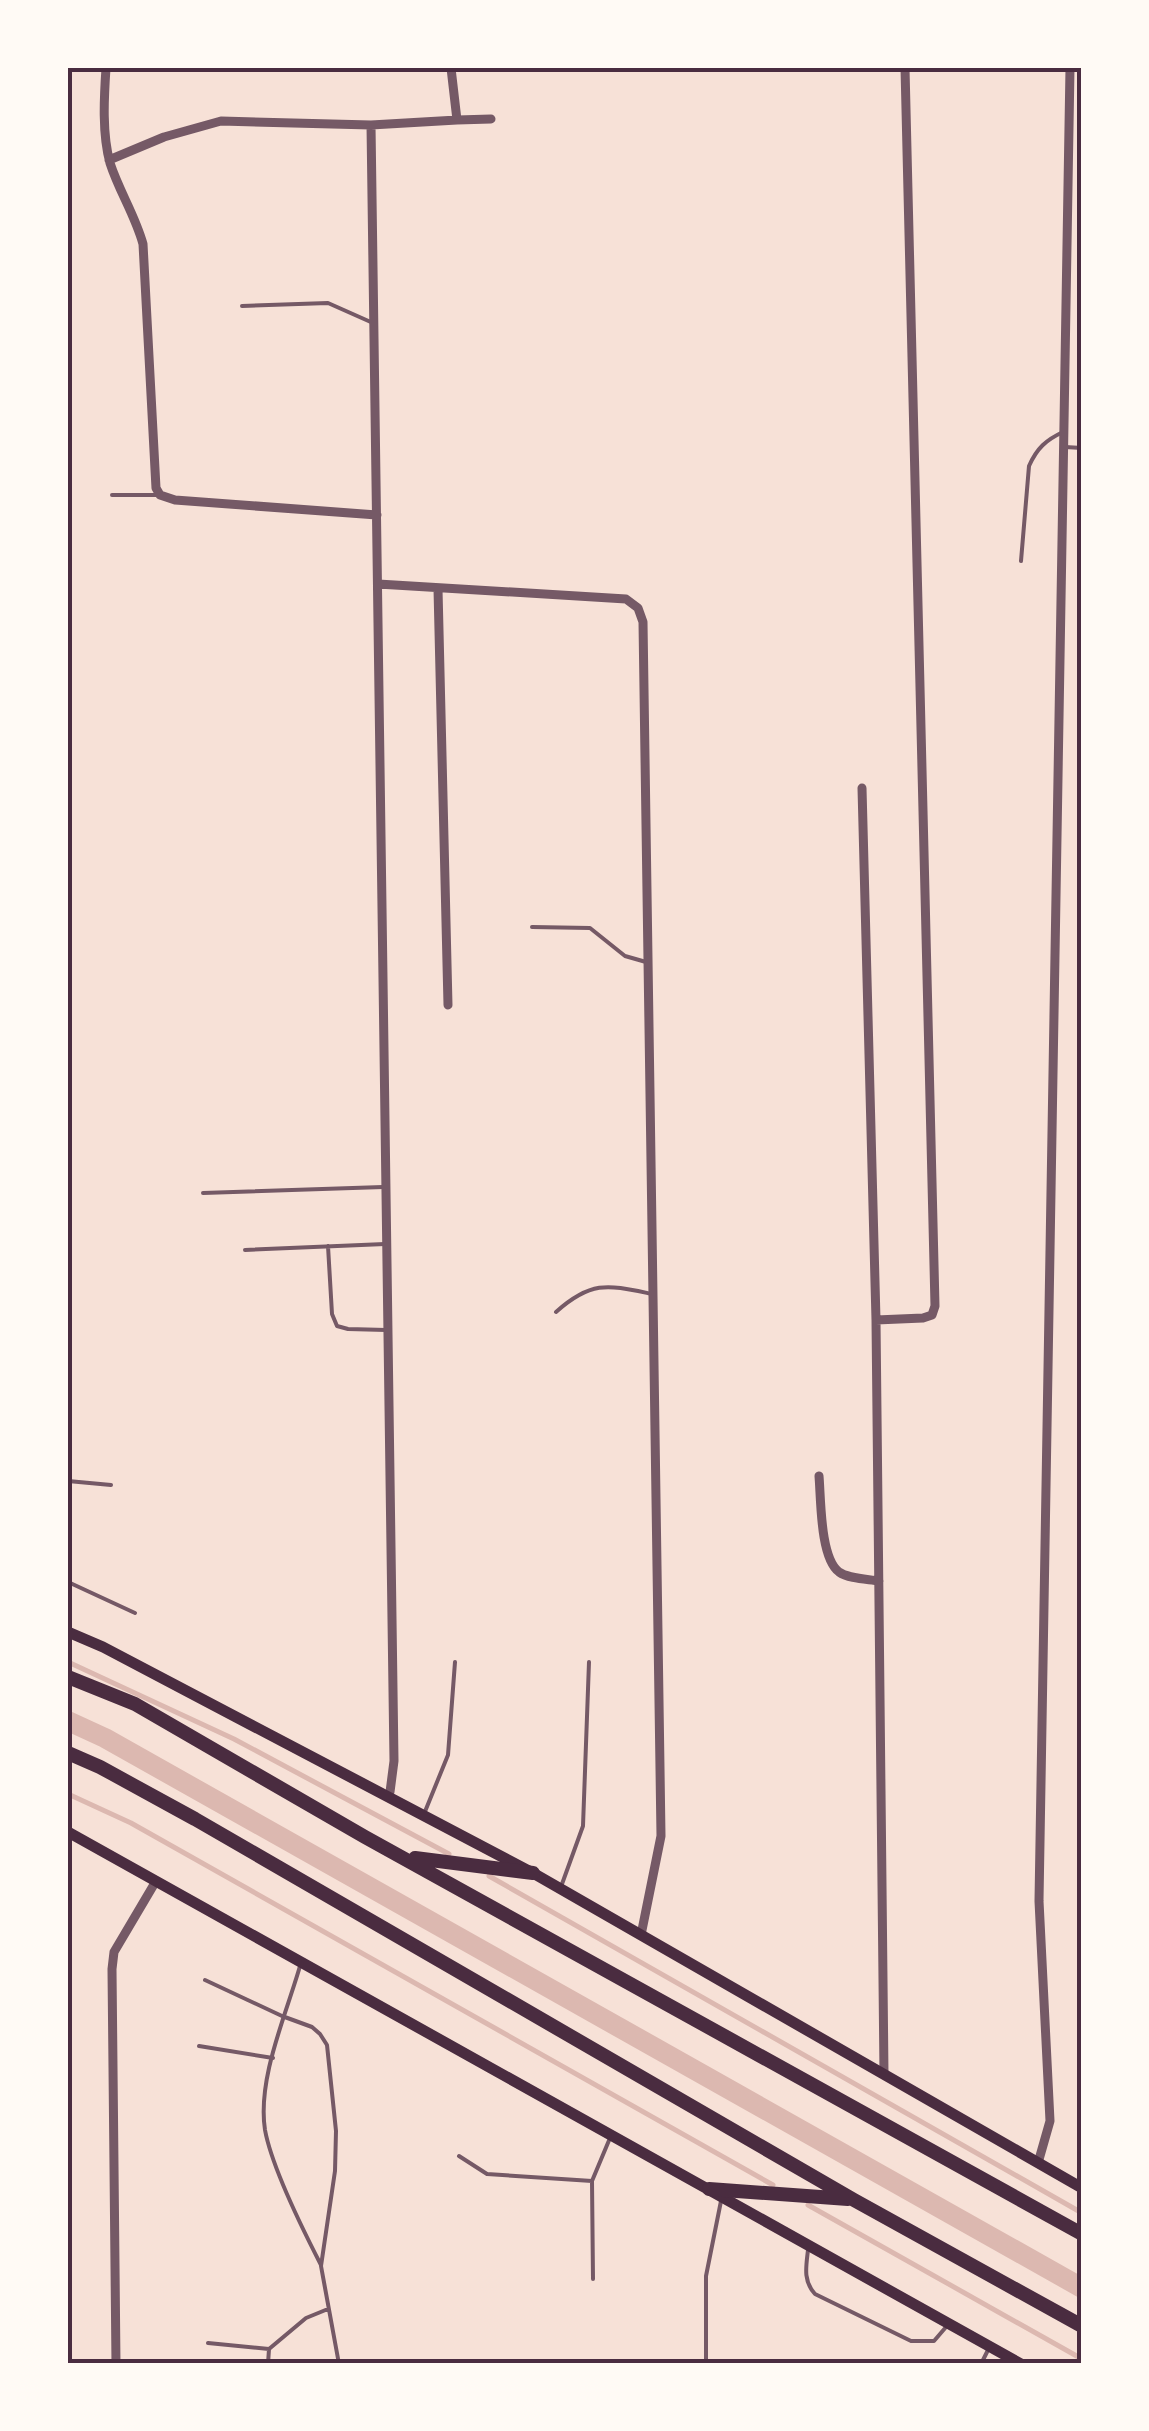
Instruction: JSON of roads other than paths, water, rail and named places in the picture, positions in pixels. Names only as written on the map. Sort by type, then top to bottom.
[{"type":"highway","points":[[68,1677],[135,1704],[1082,2234]]},
{"type":"highway","points":[[68,1753],[100,1766],[195,1819],[854,2200],[1082,2326]]},
{"type":"highway","points":[[404,1856],[534,1873]]},
{"type":"highway","points":[[716,2193],[854,2200]]},
{"type":"main road","points":[[68,1632],[104,1647],[534,1873],[1082,2188]]},
{"type":"main road","points":[[68,1832],[1021,2364]]},
{"type":"street","points":[[106,68],[109,160],[135,214],[143,244],[156,488],[160,495],[175,500],[377,515]]},
{"type":"street","points":[[450,68],[457,120]]},
{"type":"street","points":[[876,1320],[923,1318],[932,1315],[935,1306],[904,68]]},
{"type":"street","points":[[1038,2164],[1050,2121],[1038,1901],[1070,68]]},
{"type":"street","points":[[109,160],[164,137],[222,121],[371,125],[492,119]]},
{"type":"street","points":[[371,125],[394,1761],[390,1792]]},
{"type":"street","points":[[378,584],[626,599],[638,608],[642,622],[660,1836],[641,1935]]},
{"type":"street","points":[[438,589],[448,1005]]},
{"type":"street","points":[[862,788],[876,1320],[884,2074]]},
{"type":"street","points":[[820,1476],[825,1543],[831,1562],[847,1575],[879,1580]]},
{"type":"street","points":[[116,2364],[112,1969],[114,1952],[156,1880]]},
{"type":"lane","points":[[242,306],[328,304],[374,324]]},
{"type":"lane","points":[[1021,561],[1029,466],[1046,440],[1065,430]]},
{"type":"lane","points":[[1064,447],[1082,448]]},
{"type":"lane","points":[[112,495],[160,495]]},
{"type":"lane","points":[[532,928],[590,928],[625,956],[648,962]]},
{"type":"lane","points":[[203,1192],[386,1187]]},
{"type":"lane","points":[[245,1250],[387,1244]]},
{"type":"lane","points":[[328,1246],[332,1314],[337,1326],[348,1330],[388,1330]]},
{"type":"lane","points":[[556,1312],[591,1288],[612,1286],[652,1294]]},
{"type":"lane","points":[[68,1482],[111,1486]]},
{"type":"lane","points":[[68,1582],[134,1613]]},
{"type":"lane","points":[[424,1814],[448,1755],[455,1662]]},
{"type":"lane","points":[[560,1888],[583,1826],[589,1662]]},
{"type":"lane","points":[[301,1962],[282,2016],[265,2096],[265,2127],[321,2266],[339,2364]]},
{"type":"lane","points":[[205,1980],[320,2034],[332,2066],[336,2130],[335,2171],[321,2266]]},
{"type":"lane","points":[[199,2046],[274,2058]]},
{"type":"lane","points":[[593,2279],[592,2181],[612,2135]]},
{"type":"lane","points":[[459,2156],[487,2174],[592,2181]]},
{"type":"lane","points":[[706,2364],[706,2276],[716,2193]]},
{"type":"lane","points":[[806,2243],[806,2276],[808,2287],[815,2294],[911,2341],[934,2341],[949,2324]]},
{"type":"lane","points":[[208,2343],[269,2349],[306,2318],[328,2309]]},
{"type":"lane","points":[[981,2364],[990,2346]]},
{"type":"lane","points":[[268,2364],[269,2349]]},
{"type":"waterway","points":[[68,1662],[234,1739],[449,1854]]},
{"type":"waterway","points":[[68,1721],[105,1738],[1082,2288]]},
{"type":"waterway","points":[[68,1794],[131,1823],[773,2185]]},
{"type":"waterway","points":[[489,1876],[1082,2213]]},
{"type":"waterway","points":[[808,2205],[1082,2359]]}]
